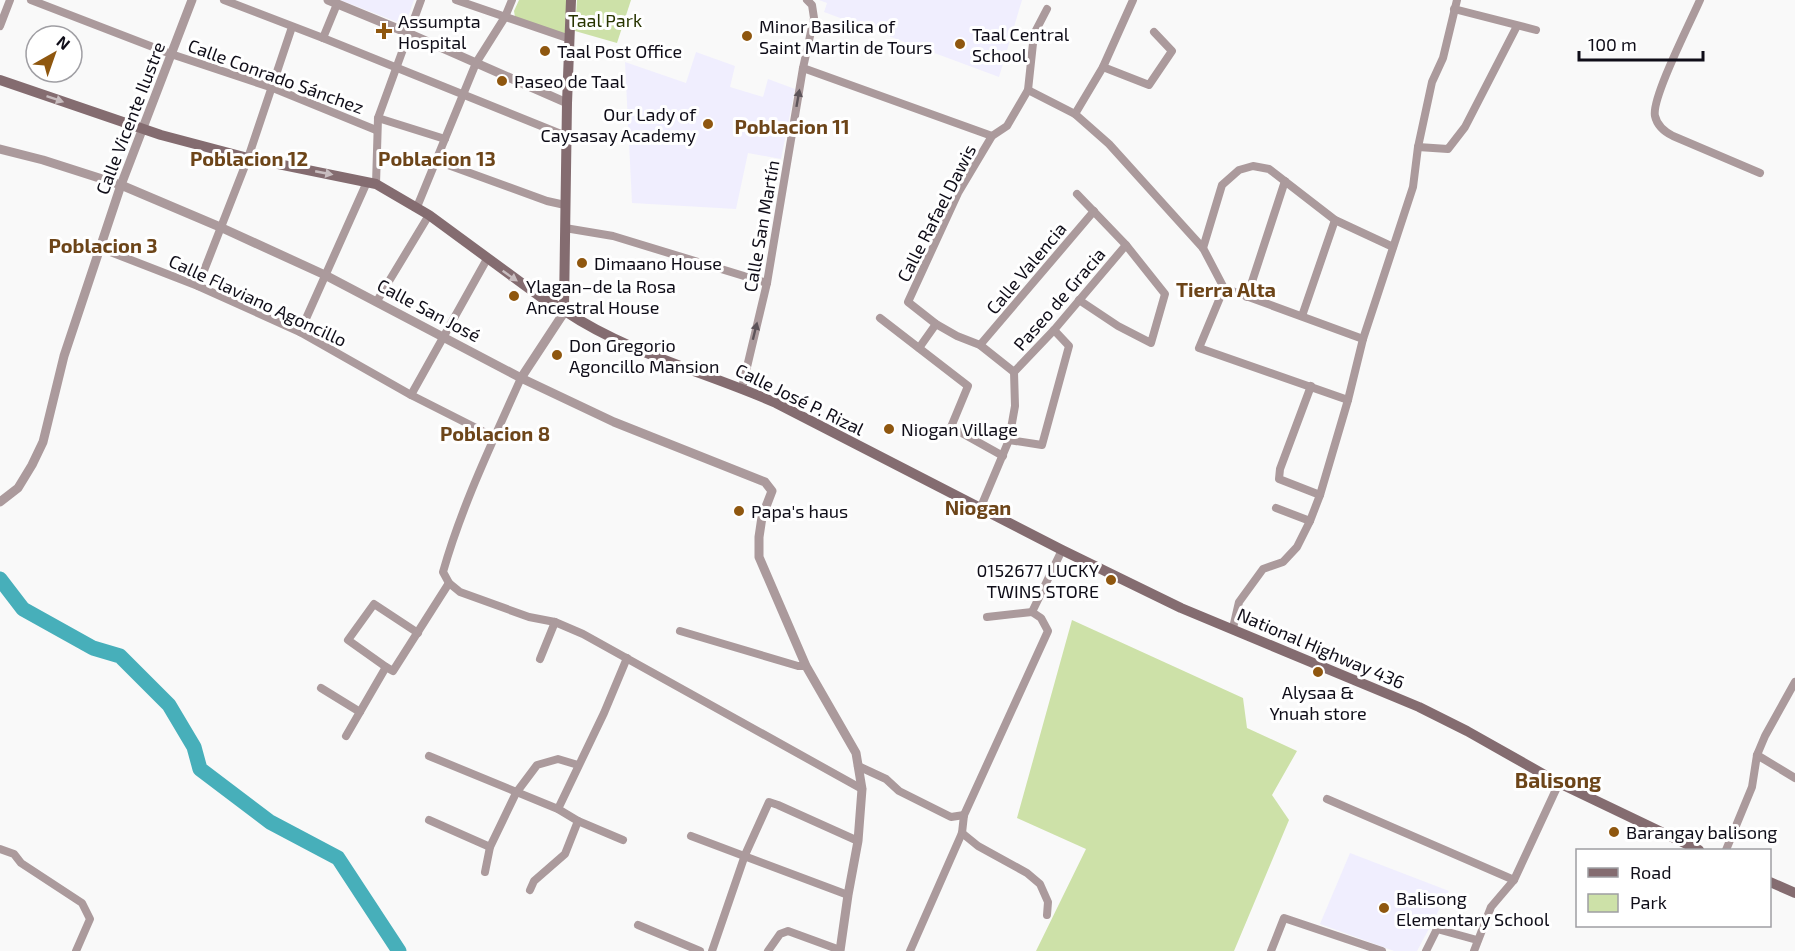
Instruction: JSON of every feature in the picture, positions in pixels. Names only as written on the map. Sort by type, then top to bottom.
[{"type":"main road","points":[[564,309],[566,136],[571,0]]},
{"type":"main road","name":"Calle José P. Rizal","points":[[0,80],[143,130],[248,158],[371,183],[417,207],[542,298],[564,309],[593,329],[742,388],[807,418],[927,482]]},
{"type":"main road","name":"National Highway 436","points":[[927,482],[1181,608],[1419,707],[1467,731],[1559,783],[1698,849]]},
{"type":"main road","points":[[1771,882],[1795,893]]},
{"type":"street","points":[[0,26],[10,0]]},
{"type":"street","name":"Calle Conrado Sánchez","points":[[31,0],[171,54],[273,88],[376,130]]},
{"type":"street","name":"Calle Vicente Ilustre","points":[[0,502],[18,488],[43,442],[64,356],[121,185],[192,0]]},
{"type":"street","points":[[224,0],[566,136]]},
{"type":"street","points":[[300,332],[325,275],[371,183],[378,118],[421,0]]},
{"type":"street","points":[[456,0],[570,39]]},
{"type":"street","points":[[417,207],[476,63],[505,17],[512,0]]},
{"type":"street","name":"Calle San Martín","points":[[742,388],[767,283],[803,68],[814,18],[812,5],[807,0]]},
{"type":"street","points":[[1076,114],[1103,67],[1133,0]]},
{"type":"street","points":[[1233,628],[1239,602],[1263,569],[1283,562],[1297,547],[1320,495],[1363,339],[1413,187],[1418,147],[1431,82],[1443,58],[1457,0]]},
{"type":"street","points":[[1700,0],[1658,96],[1654,115],[1661,127],[1673,136],[1760,173]]},
{"type":"street","points":[[323,38],[332,2],[567,103]]},
{"type":"street","points":[[992,136],[1007,126],[1028,90],[1034,34],[1047,9]]},
{"type":"street","points":[[1454,9],[1536,30]]},
{"type":"street","points":[[1418,147],[1448,149],[1465,126],[1517,26]]},
{"type":"street","points":[[198,286],[248,158],[292,27]]},
{"type":"street","points":[[1103,67],[1149,84],[1172,51],[1154,32]]},
{"type":"street","name":"Calle Rafael Dawis","points":[[803,68],[992,136],[958,193],[908,302],[936,324],[980,345],[1014,372]]},
{"type":"street","points":[[1028,90],[1076,114],[1108,144],[1203,248],[1224,288],[1363,339]]},
{"type":"street","points":[[378,118],[445,139]]},
{"type":"street","name":"Calle San José","points":[[0,149],[44,160],[121,185],[220,227],[378,301],[522,378],[614,422],[765,482],[772,491],[762,518],[759,557],[806,666]]},
{"type":"street","points":[[437,161],[565,206]]},
{"type":"street","points":[[1203,248],[1222,185],[1239,170],[1253,166],[1269,169],[1335,220],[1393,247]]},
{"type":"street","points":[[1247,297],[1285,181]]},
{"type":"street","points":[[1077,194],[1126,245],[1165,294],[1151,343],[1118,326],[1079,300]]},
{"type":"street","name":"Calle Valencia","points":[[980,345],[1094,211]]},
{"type":"street","points":[[378,301],[429,215]]},
{"type":"street","points":[[1302,316],[1335,220]]},
{"type":"street","points":[[565,228],[613,236],[767,283]]},
{"type":"street","name":"Paseo de Gracia","points":[[980,509],[1009,440],[1015,406],[1014,372],[1054,330],[1126,245]]},
{"type":"street","name":"Calle Flaviano Agoncillo","points":[[100,248],[198,286],[300,332],[411,395],[494,437]]},
{"type":"street","points":[[411,395],[487,259]]},
{"type":"street","points":[[1224,288],[1198,348],[1348,400]]},
{"type":"street","points":[[564,309],[522,378],[494,437],[449,552],[443,572],[449,583],[460,592],[529,617],[555,622],[583,634],[862,789]]},
{"type":"street","points":[[880,318],[968,386],[951,427],[1003,456]]},
{"type":"street","points":[[919,348],[936,324]]},
{"type":"street","points":[[1009,440],[1042,445],[1069,346],[1054,330]]},
{"type":"street","points":[[1311,386],[1280,469],[1279,479],[1320,495]]},
{"type":"street","points":[[1276,508],[1310,521]]},
{"type":"street","points":[[1032,612],[1062,550]]},
{"type":"street","points":[[418,633],[374,604],[348,640],[393,672],[418,633],[449,583]]},
{"type":"street","points":[[910,951],[962,833],[964,815],[1048,631],[1041,618],[1032,612],[987,617]]},
{"type":"street","points":[[540,659],[555,622]]},
{"type":"street","points":[[680,631],[798,666],[806,666],[856,753],[862,789],[858,841],[840,951],[788,930],[780,934],[768,951]]},
{"type":"street","points":[[558,809],[627,658]]},
{"type":"street","points":[[346,736],[386,667]]},
{"type":"street","points":[[1726,849],[1752,787],[1757,755],[1795,682]]},
{"type":"street","points":[[321,687],[360,712]]},
{"type":"street","points":[[1757,755],[1795,778]]},
{"type":"street","points":[[429,756],[558,809],[623,840]]},
{"type":"street","points":[[485,872],[490,847],[516,793],[537,765],[558,759],[578,765]]},
{"type":"street","points":[[858,766],[886,779],[899,791],[951,818],[964,815]]},
{"type":"street","points":[[1474,951],[1491,907],[1514,880],[1559,783]]},
{"type":"street","points":[[1327,799],[1514,880]]},
{"type":"street","points":[[712,951],[745,855],[769,802],[858,841]]},
{"type":"street","points":[[429,820],[490,847]]},
{"type":"street","points":[[530,890],[534,881],[565,854],[579,821]]},
{"type":"street","points":[[962,833],[978,846],[1027,873],[1040,884],[1048,902],[1047,915]]},
{"type":"street","points":[[692,836],[848,895]]},
{"type":"street","points":[[0,849],[14,854],[21,863],[82,903],[90,919],[76,951]]},
{"type":"street","points":[[1271,951],[1284,918],[1382,951]]},
{"type":"street","points":[[638,925],[700,951]]},
{"type":"street","points":[[1426,951],[1437,929],[1477,940]]},
{"type":"shaded area","points":[[340,0],[414,0],[405,25]]},
{"type":"shaded area","name":"Taal Central School","points":[[819,0],[1022,0],[999,77],[824,12],[827,3]]},
{"type":"shaded area","name":"Our Lady of Caysasay Academy","points":[[696,52],[735,66],[730,87],[763,97],[768,79],[795,89],[781,159],[748,153],[736,209],[632,203],[625,62],[686,83]]},
{"type":"shaded area","name":"Balisong Elementary School","points":[[1350,853],[1449,891],[1417,951],[1394,951],[1320,924]]},
{"type":"green space","points":[[519,0],[568,0],[567,36],[515,17],[514,11]]},
{"type":"green space","name":"Taal Park","points":[[577,0],[631,0],[617,43],[575,31]]},
{"type":"green space","points":[[1072,620],[1243,698],[1247,728],[1297,751],[1272,795],[1289,820],[1234,951],[1036,951],[1086,849],[1017,818]]},
{"type":"waterway","points":[[0,579],[23,609],[93,648],[120,656],[169,705],[194,747],[200,769],[270,822],[338,858],[399,951]]},
{"type":"place","name":"Assumpta Hospital","points":[[384,31]]},
{"type":"place","name":"Minor Basilica of Saint Martin de Tours","points":[[747,36]]},
{"type":"place","name":"Taal Central School","points":[[960,44]]},
{"type":"place","name":"Taal Post Office","points":[[545,51]]},
{"type":"place","name":"Paseo de Taal","points":[[502,81]]},
{"type":"place","name":"Our Lady of Caysasay Academy","points":[[708,124]]},
{"type":"place","name":"Dimaano House","points":[[582,263]]},
{"type":"place","name":"Ylagan–de la Rosa Ancestral House","points":[[514,296]]},
{"type":"place","name":"Don Gregorio Agoncillo Mansion","points":[[557,355]]},
{"type":"place","name":"Niogan Village","points":[[889,429]]},
{"type":"place","name":"Papa's haus","points":[[739,511]]},
{"type":"place","name":"0152677 LUCKY TWINS STORE","points":[[1111,580]]},
{"type":"place","name":"Alysaa & Ynuah store","points":[[1318,672]]},
{"type":"place","name":"Barangay balisong","points":[[1614,832]]},
{"type":"place","name":"Balisong Elementary School","points":[[1384,908]]},
{"type":"district","name":"Poblacion 11","points":[[792,126]]},
{"type":"district","name":"Poblacion 12","points":[[249,158]]},
{"type":"district","name":"Poblacion 13","points":[[437,158]]},
{"type":"district","name":"Poblacion 3","points":[[103,245]]},
{"type":"district","name":"Tierra Alta","points":[[1226,289]]},
{"type":"district","name":"Poblacion 8","points":[[495,433]]},
{"type":"district","name":"Niogan","points":[[978,507]]},
{"type":"district","name":"Balisong","points":[[1558,779]]}]
